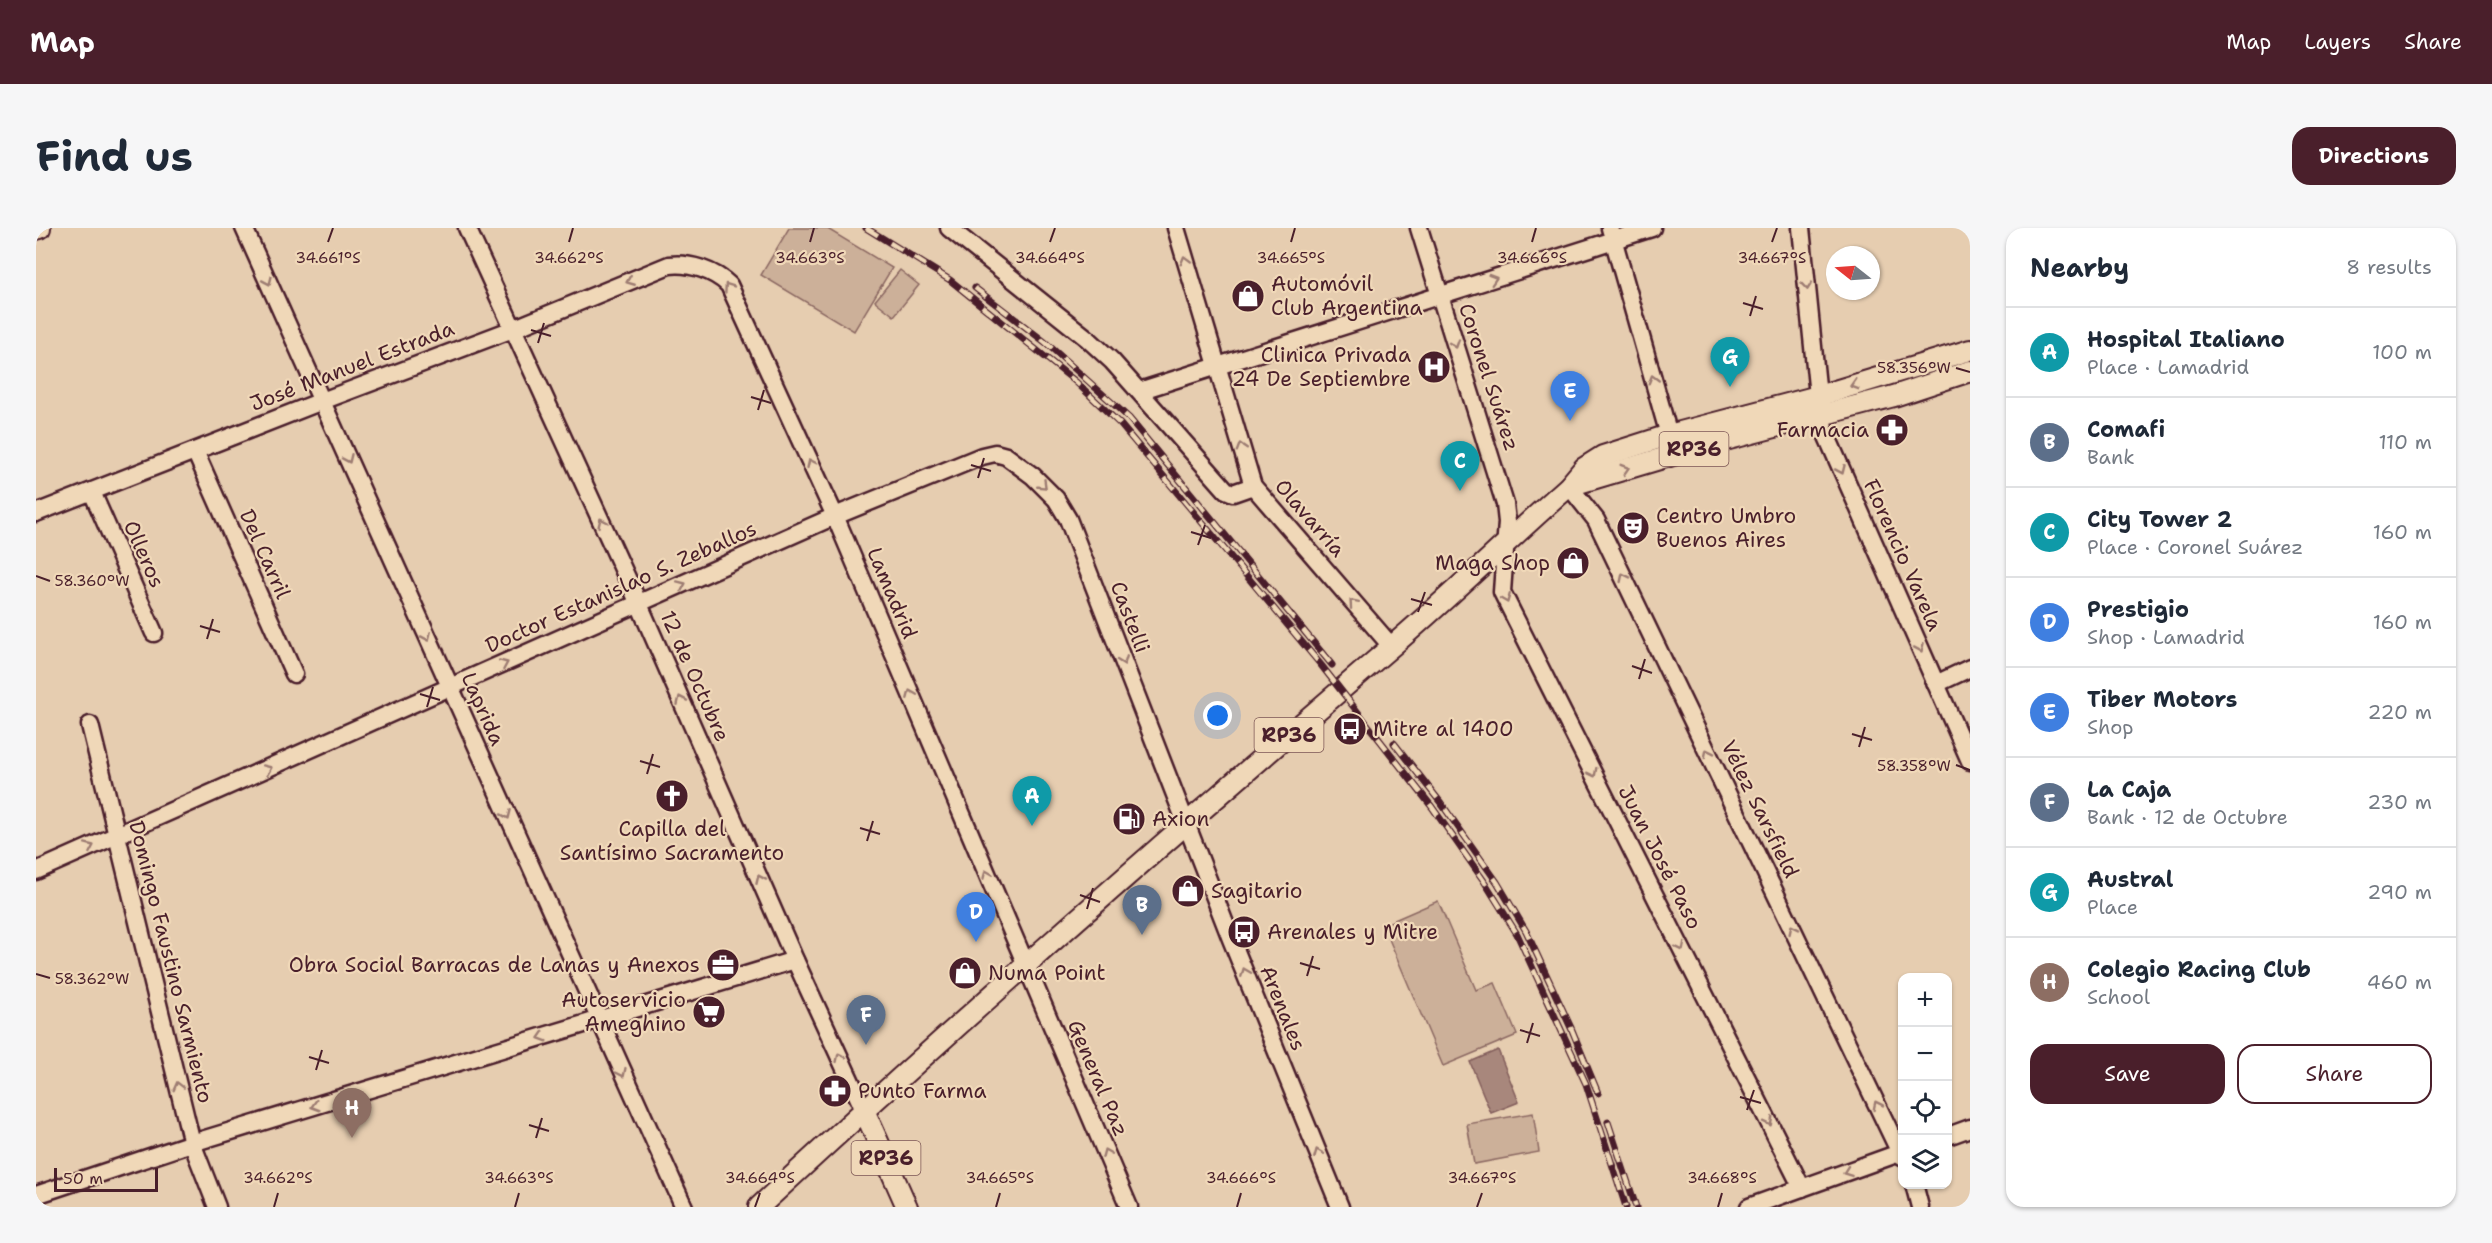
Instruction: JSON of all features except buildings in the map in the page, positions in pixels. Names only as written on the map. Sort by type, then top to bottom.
[{"type":"main road","name":"RP36","points":[[1569,486],[1710,444],[1970,350]]},
{"type":"main road","name":"RP36","points":[[759,1207],[864,1110],[1188,825],[1318,707],[1392,647],[1569,486],[1584,468],[1603,456],[1669,435],[1819,406],[1894,396],[1970,372]]},
{"type":"main road","name":"RP36","points":[[864,1110],[907,1207]]},
{"type":"street","name":"Laprida","points":[[244,228],[684,1207]]},
{"type":"street","name":"12 de Octubre","points":[[467,228],[639,604],[795,960],[864,1110]]},
{"type":"street","points":[[949,228],[1088,339],[1139,391],[1226,490],[1233,493],[1253,486]]},
{"type":"street","name":"Olavarría","points":[[1176,228],[1253,486],[1392,647]]},
{"type":"street","name":"Coronel Suárez","points":[[1419,228],[1505,504],[1506,542]]},
{"type":"street","points":[[1139,391],[1440,297],[1612,234],[1652,228]]},
{"type":"street","name":"Florencio Varela","points":[[1801,228],[1819,406],[1825,432],[1970,761]]},
{"type":"street","points":[[1612,234],[1669,435]]},
{"type":"street","name":"José Manuel Estrada","points":[[36,513],[513,329],[669,265],[685,265]]},
{"type":"street","name":"Lamadrid","points":[[685,265],[718,275],[729,285],[835,516],[1026,966]]},
{"type":"street","name":"Del Carril","points":[[195,451],[294,675]]},
{"type":"street","name":"Doctor Estanislao S. Zeballos","points":[[36,871],[835,516],[982,456],[995,453]]},
{"type":"street","name":"Castelli","points":[[995,453],[1006,456],[1045,485],[1068,519],[1188,825]]},
{"type":"street","name":"Vélez Sarsfield","points":[[1569,486],[1596,520],[1898,1146]]},
{"type":"street","name":"Olleros","points":[[92,492],[154,633]]},
{"type":"street","name":"Juan José Paso","points":[[1506,542],[1502,585],[1505,600],[1802,1188]]},
{"type":"street","points":[[1936,684],[1970,668]]},
{"type":"street","name":"Domingo Faustino Sarmiento","points":[[90,725],[192,1143],[217,1207]]},
{"type":"street","name":"Arenales","points":[[1188,825],[1231,939],[1340,1207]]},
{"type":"street","points":[[36,1195],[192,1143],[795,960]]},
{"type":"street","name":"General Paz","points":[[1026,966],[1129,1207]]},
{"type":"street","points":[[1950,1135],[1970,1128]]},
{"type":"street","points":[[1749,1207],[1898,1155]]},
{"type":"street","points":[[1915,1189],[1920,1207]]},
{"type":"shaded area","points":[[789,228],[826,228],[892,268],[854,331],[761,275]]},
{"type":"shaded area","points":[[900,270],[919,285],[894,316],[875,301]]},
{"type":"shaded area","points":[[1438,901],[1476,990],[1495,983],[1517,1035],[1443,1066],[1383,925]]},
{"type":"shaded area","points":[[1498,1050],[1519,1102],[1491,1113],[1470,1062]]},
{"type":"shaded area","points":[[1533,1113],[1539,1152],[1474,1164],[1467,1124]]},
{"type":"railway","points":[[866,228],[950,280],[1076,382],[1120,424],[1321,665],[1432,807],[1484,881],[1517,934],[1586,1084],[1626,1207]]},
{"type":"railway","points":[[975,288],[1045,342],[1129,418],[1332,665]]},
{"type":"railway","points":[[1394,743],[1441,803],[1497,882],[1526,931],[1572,1030],[1598,1093]]},
{"type":"railway","points":[[1608,1122],[1636,1207]]},
{"type":"place","name":"Automóvil Club Argentina","points":[[1248,296]]},
{"type":"place","name":"Clinica Privada 24 De Septiembre","points":[[1434,367]]},
{"type":"place","name":"Austral","points":[[1730,387]]},
{"type":"place","name":"Tiber Motors","points":[[1570,421]]},
{"type":"place","name":"Farmacia","points":[[1892,430]]},
{"type":"place","name":"City Tower 2","points":[[1460,491]]},
{"type":"place","name":"Centro Umbro Buenos Aires","points":[[1633,528]]},
{"type":"place","name":"Maga Shop","points":[[1573,563]]},
{"type":"place","name":"Mitre al 1400","points":[[1350,729]]},
{"type":"place","name":"Capilla del Santísimo Sacramento","points":[[672,796]]},
{"type":"place","name":"Axion","points":[[1129,819]]},
{"type":"place","name":"Hospital Italiano","points":[[1032,826]]},
{"type":"place","name":"Sagitario","points":[[1188,891]]},
{"type":"place","name":"Arenales y Mitre","points":[[1244,932]]},
{"type":"place","name":"Comafi","points":[[1142,935]]},
{"type":"place","name":"Prestigio","points":[[976,942]]},
{"type":"place","name":"Obra Social Barracas de Lanas y Anexos","points":[[723,965]]},
{"type":"place","name":"Numa Point","points":[[965,973]]},
{"type":"place","name":"Autoservicio Ameghino","points":[[709,1012]]},
{"type":"place","name":"La Caja","points":[[866,1045]]},
{"type":"place","name":"Punto Farma","points":[[835,1091]]},
{"type":"place","name":"Colegio Racing Club","points":[[352,1138]]}]
